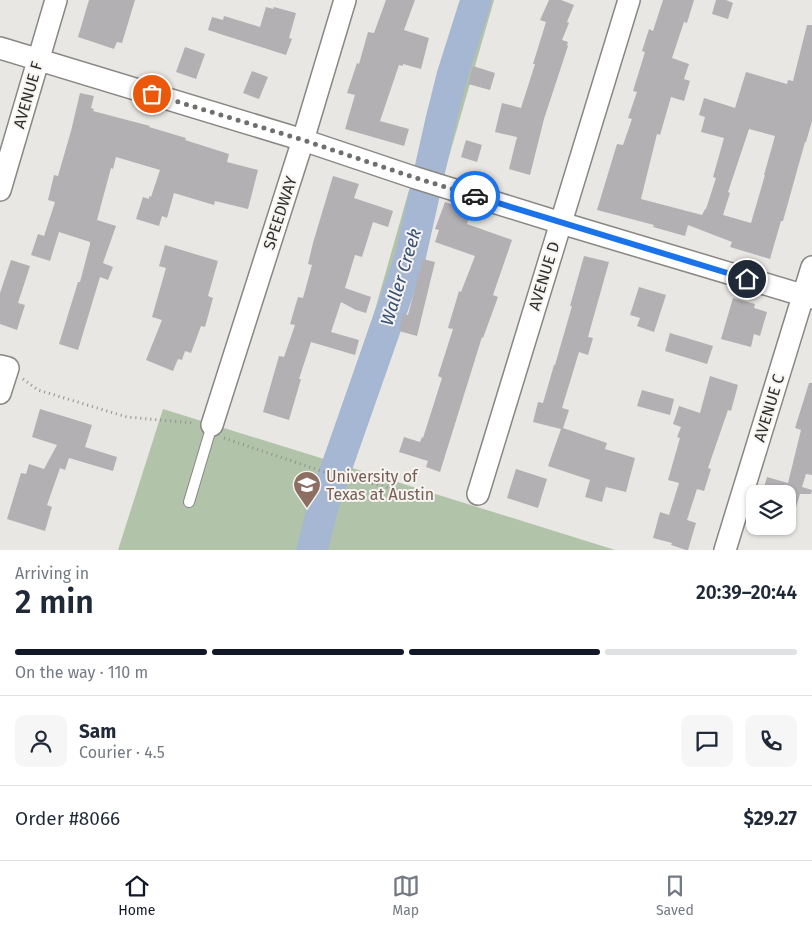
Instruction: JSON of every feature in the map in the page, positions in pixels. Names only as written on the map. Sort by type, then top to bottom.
[{"type":"street","name":"AVENUE F","points":[[0,190],[56,0]]},
{"type":"street","name":"SPEEDWAY","points":[[212,425],[303,140],[345,0]]},
{"type":"street","name":"AVENUE D","points":[[478,494],[629,0]]},
{"type":"street","points":[[0,48],[303,140],[440,186],[808,297]]},
{"type":"street","name":"AVENUE C","points":[[726,550],[808,297],[812,267]]},
{"type":"street","points":[[0,393],[4,367]]},
{"type":"lane","points":[[188,502],[212,425]]},
{"type":"path","points":[[4,367],[38,390],[127,417],[212,425],[225,439],[324,472],[403,491]]},
{"type":"green space","points":[[462,0],[494,0],[444,174],[416,165]]},
{"type":"green space","name":"University of Texas at Austin","points":[[409,190],[437,197],[349,467],[615,550],[118,550],[163,409],[324,459],[375,310]]},
{"type":"building","points":[[89,0],[135,0],[122,43],[117,42],[114,49],[78,37]]},
{"type":"building","points":[[386,0],[415,0],[404,30],[429,38],[421,69],[403,64],[403,66],[399,65],[380,121],[409,129],[404,146],[345,129],[355,95],[347,93],[357,63],[359,64],[368,32],[374,33]]},
{"type":"building","points":[[549,0],[561,0],[574,5],[562,40],[568,42],[568,46],[544,119],[530,175],[509,169],[517,137],[495,132],[502,103],[521,108],[546,22],[540,20]]},
{"type":"building","points":[[663,0],[694,0],[687,23],[684,22],[672,58],[689,64],[684,79],[690,81],[684,101],[671,97],[660,135],[657,134],[641,199],[702,215],[706,209],[716,178],[713,177],[724,138],[701,132],[705,117],[699,115],[704,98],[735,108],[746,72],[787,84],[788,80],[793,81],[807,25],[812,25],[812,121],[770,259],[730,247],[732,242],[688,225],[685,236],[653,227],[654,225],[597,210],[617,144],[623,145],[632,119],[628,118],[637,92],[633,91],[645,52],[642,51],[649,29],[653,31]],"holes":[[[749,129],[775,136],[751,223],[723,215],[730,193],[728,192]]]},
{"type":"building","points":[[716,0],[726,0],[733,3],[728,19],[712,14]]},
{"type":"building","points":[[266,7],[273,9],[274,7],[296,13],[289,38],[292,39],[286,55],[208,30],[212,17],[223,20],[224,16],[260,27]]},
{"type":"building","points":[[185,47],[205,54],[196,79],[176,72]]},
{"type":"building","points":[[473,66],[495,73],[490,90],[468,84]]},
{"type":"building","points":[[252,71],[268,77],[259,99],[243,93]]},
{"type":"building","points":[[80,93],[94,96],[91,108],[94,109],[93,111],[186,138],[185,140],[229,154],[227,162],[258,170],[248,209],[215,201],[214,205],[174,193],[167,218],[162,216],[159,226],[136,219],[143,197],[149,199],[149,196],[151,197],[160,170],[116,157],[113,169],[111,168],[97,220],[116,226],[103,263],[113,267],[108,280],[100,277],[78,350],[59,344],[78,282],[80,282],[90,242],[59,232],[50,261],[31,255],[38,234],[44,236],[55,202],[48,200],[54,175],[58,176]]},
{"type":"building","points":[[466,140],[482,145],[477,162],[461,157]]},
{"type":"building","points":[[333,176],[359,184],[354,198],[393,211],[388,227],[373,222],[362,257],[355,255],[345,288],[371,297],[366,313],[341,302],[331,332],[359,340],[355,355],[311,342],[299,379],[301,379],[289,420],[263,412],[279,356],[284,357],[295,325],[290,324],[298,297],[303,298],[312,265],[308,264],[313,243]]},
{"type":"building","points":[[445,202],[469,210],[468,215],[470,216],[467,224],[512,240],[493,295],[498,297],[482,337],[440,472],[426,467],[428,461],[399,452],[404,437],[420,442],[423,438],[442,378],[438,376],[453,329],[448,328],[459,291],[461,292],[475,256],[435,242],[439,230],[435,229]]},
{"type":"building","points":[[165,245],[218,261],[208,296],[213,298],[205,327],[201,326],[191,353],[185,351],[182,360],[178,359],[173,371],[146,360],[162,320],[152,317],[166,268],[159,266]]},
{"type":"building","points":[[584,256],[609,262],[588,337],[593,338],[588,355],[579,352],[562,408],[569,410],[563,428],[607,443],[605,449],[635,458],[626,492],[606,487],[602,502],[585,497],[590,480],[548,466],[561,429],[533,422],[538,402],[543,403],[555,365]]},
{"type":"building","points":[[423,259],[435,262],[417,336],[399,331],[403,314],[408,315]]},
{"type":"building","points":[[11,260],[30,266],[18,303],[25,305],[17,330],[0,324],[0,293]]},
{"type":"building","points":[[639,287],[666,295],[654,332],[637,326],[640,318],[630,315]]},
{"type":"building","points":[[733,298],[755,304],[754,308],[767,312],[760,336],[754,334],[751,347],[721,339]]},
{"type":"building","points":[[670,333],[713,346],[707,364],[665,351]]},
{"type":"building","points":[[710,376],[738,385],[731,411],[728,410],[708,468],[711,469],[704,491],[697,489],[687,520],[696,523],[688,550],[686,550],[671,545],[672,543],[653,538],[660,512],[669,515],[679,483],[668,480],[680,438],[677,437],[681,427],[673,424],[679,406],[700,413]]},
{"type":"building","points":[[809,383],[812,383],[812,475],[806,474],[802,487],[812,490],[811,494],[800,494],[796,507],[796,485],[765,485],[767,477],[788,483],[801,430],[795,428]]},
{"type":"building","points":[[642,390],[674,399],[670,415],[637,406]]},
{"type":"building","points":[[40,409],[92,425],[85,447],[117,457],[113,471],[69,458],[65,470],[60,468],[47,505],[52,507],[45,531],[7,519],[21,473],[26,474],[29,464],[44,469],[57,445],[32,437]]},
{"type":"building","points":[[516,469],[547,479],[538,508],[507,498]]},
{"type":"waterway","name":"Waller Creek","points":[[312,550],[325,500],[410,258],[452,76],[476,0]]},
{"type":"way so far","points":[[152,94],[303,140],[475,196]]},
{"type":"place","name":"University of Texas at Austin","points":[[307,509]]},
{"type":"route","points":[[475,196],[747,279]]}]
